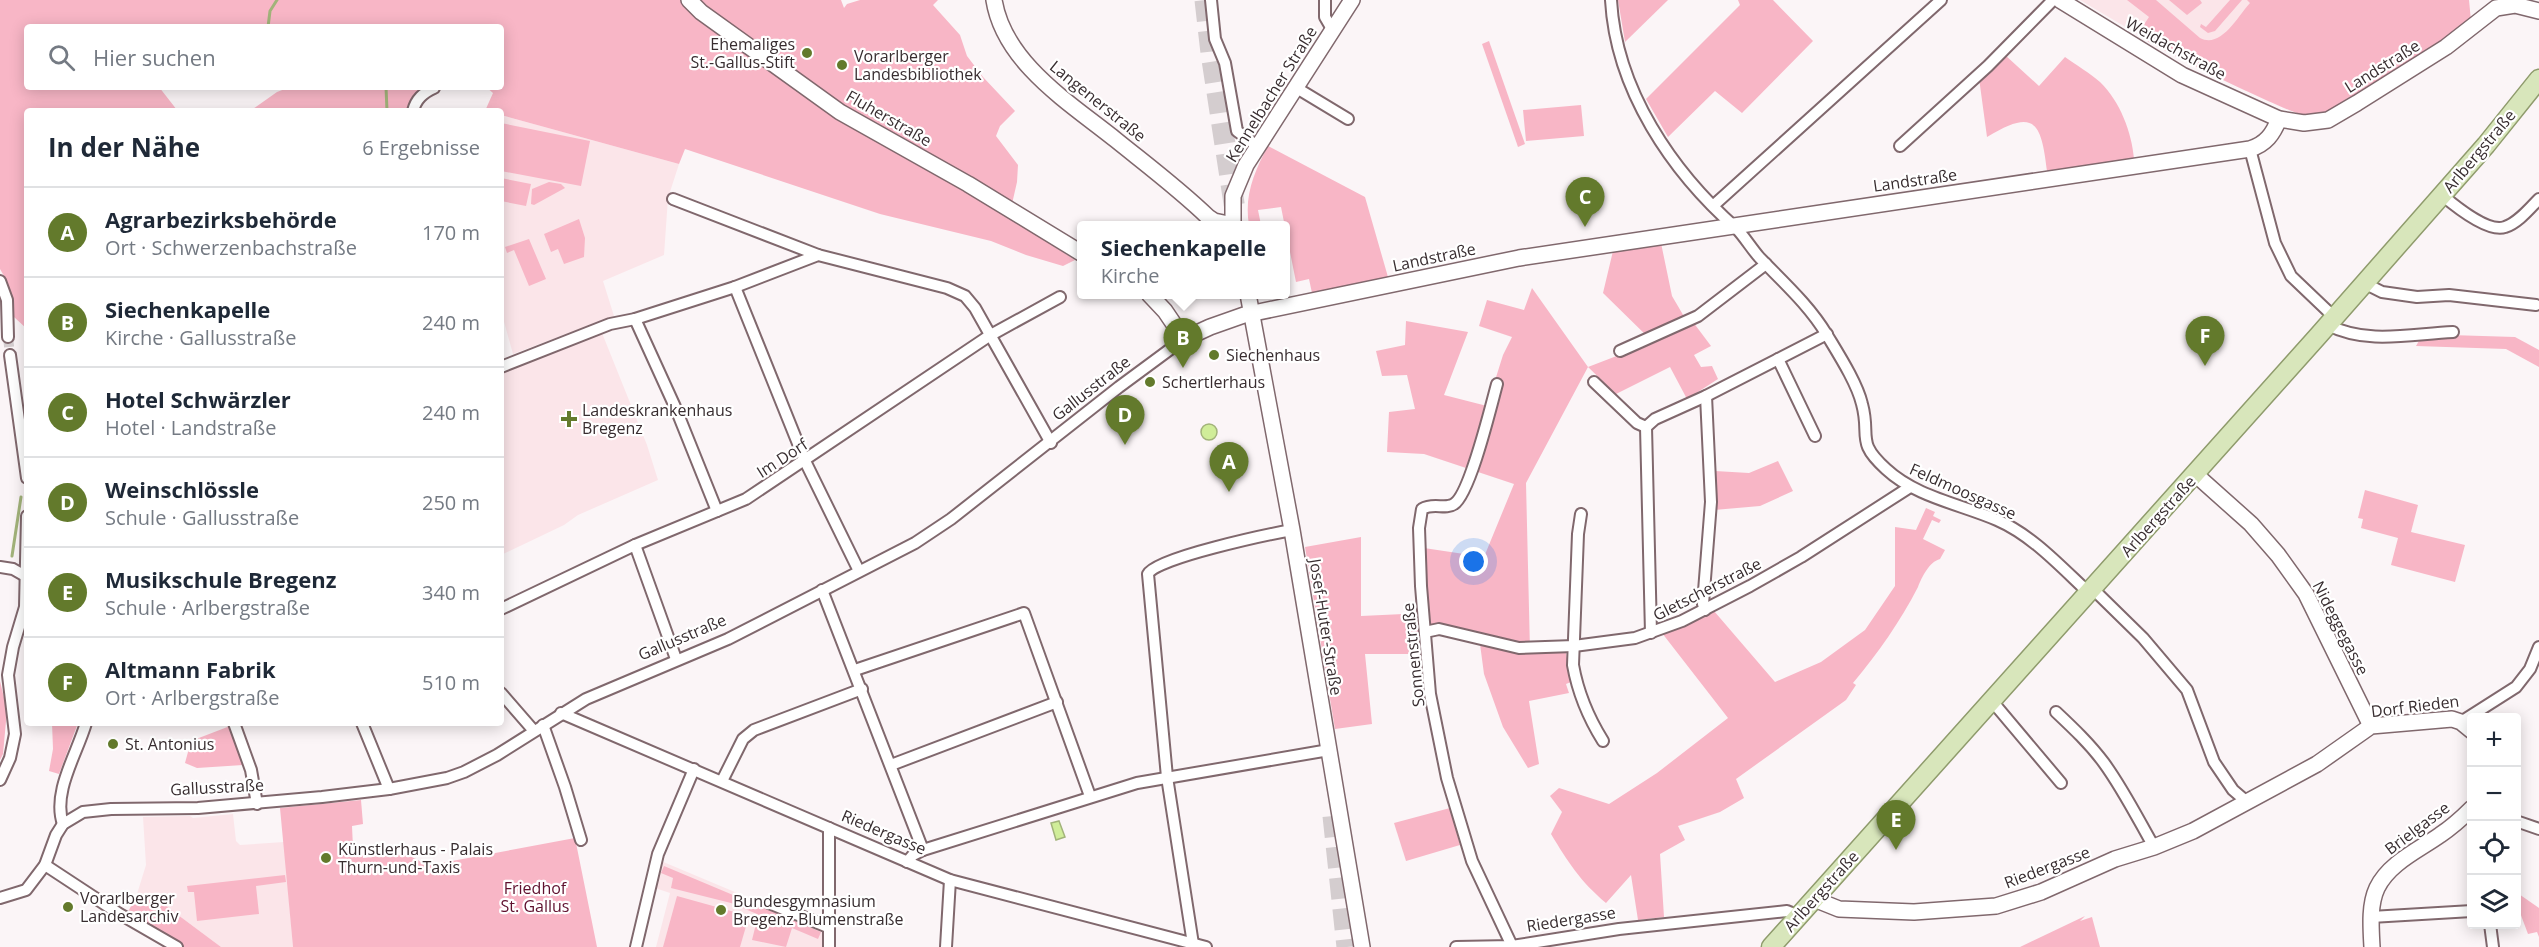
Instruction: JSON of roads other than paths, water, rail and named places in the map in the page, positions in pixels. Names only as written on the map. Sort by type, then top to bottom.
[{"type":"main road","name":"Arlbergstraße","points":[[1771,947],[2091,591],[2199,478],[2539,79]]},
{"type":"street","name":"Fluherstraße","points":[[689,0],[701,12],[840,112],[968,184],[1077,251]]},
{"type":"street","name":"Langenerstraße","points":[[994,0],[1004,31],[1039,77],[1214,221],[1233,220]]},
{"type":"street","points":[[1211,0],[1215,39],[1228,76],[1237,131],[1257,146]]},
{"type":"street","points":[[1325,0],[1326,17],[1332,29]]},
{"type":"street","name":"Kennelbacher Straße","points":[[1233,220],[1233,196],[1257,146],[1352,0]]},
{"type":"street","points":[[1714,205],[1941,0]]},
{"type":"street","points":[[1900,146],[1988,66],[2053,0]]},
{"type":"street","name":"Weidachstraße","points":[[2060,0],[2182,75],[2279,119]]},
{"type":"street","name":"Feldmoosgasse","points":[[1611,2],[1618,44],[1647,119],[1680,170],[1714,205],[1725,221],[1738,230],[1745,242],[1805,304],[1827,334],[1862,404],[1867,448],[1889,472],[1910,487],[2012,528],[2091,591],[2143,638],[2187,690],[2214,762],[2233,790],[2247,801]]},
{"type":"street","name":"Landstraße","points":[[1252,314],[1500,262],[1732,225],[2250,149],[2265,142],[2274,132],[2279,119],[2304,123],[2328,120],[2446,47],[2496,8],[2516,5],[2539,11]]},
{"type":"street","points":[[1295,87],[1348,119]]},
{"type":"street","points":[[414,108],[421,96],[431,90]]},
{"type":"street","points":[[2250,149],[2275,243],[2291,276],[2331,321],[2353,335],[2373,337],[2452,332]]},
{"type":"street","points":[[2442,195],[2466,214],[2495,228],[2505,227],[2512,223],[2539,199]]},
{"type":"street","points":[[673,199],[818,255],[957,291],[965,296],[975,308],[1051,442]]},
{"type":"street","points":[[504,366],[610,324],[635,319],[735,287],[818,255]]},
{"type":"street","points":[[1620,351],[1698,316],[1766,264]]},
{"type":"street","points":[[0,280],[7,300],[8,337]]},
{"type":"street","points":[[2364,284],[2382,292],[2416,297],[2449,295],[2536,305]]},
{"type":"street","points":[[735,287],[804,461],[859,571]]},
{"type":"street","name":"Im Dorf","points":[[504,608],[635,544],[746,499],[989,336],[1060,297]]},
{"type":"street","points":[[1154,299],[1184,339]]},
{"type":"street","name":"Josef-Huter-Straße","points":[[1249,299],[1292,530],[1362,947]]},
{"type":"street","name":"Gallusstraße","points":[[63,824],[75,815],[93,811],[257,804],[389,789],[447,778],[464,772],[496,755],[586,699],[676,659],[728,639],[934,532],[1184,339],[1231,319],[1252,314]]},
{"type":"street","points":[[635,319],[717,511]]},
{"type":"street","points":[[1651,633],[1646,427],[1655,419],[1706,396],[1827,334]]},
{"type":"street","points":[[10,355],[24,456]]},
{"type":"street","points":[[1778,359],[1815,436]]},
{"type":"street","points":[[1594,382],[1637,423],[1646,427]]},
{"type":"street","name":"Sonnenstraße","points":[[1497,384],[1469,478],[1460,498],[1448,506],[1430,505],[1422,509],[1419,528],[1420,574],[1430,694],[1447,778],[1472,861],[1512,946]]},
{"type":"street","points":[[1705,610],[1703,604],[1711,502],[1706,396]]},
{"type":"street","name":"Nideggegasse","points":[[2199,478],[2251,524],[2278,555],[2306,594],[2371,726]]},
{"type":"street","name":"Gletscherstraße","points":[[1425,632],[1439,629],[1519,648],[1615,642],[1651,633],[1705,610],[1801,557],[1910,487]]},
{"type":"street","points":[[1581,514],[1578,534],[1573,665],[1576,684],[1589,719],[1603,741]]},
{"type":"street","points":[[1193,944],[1167,777],[1148,574],[1150,569],[1155,567],[1260,536],[1292,530]]},
{"type":"street","points":[[635,544],[676,659]]},
{"type":"street","points":[[0,567],[13,569],[24,575]]},
{"type":"street","points":[[822,590],[923,850]]},
{"type":"street","points":[[0,780],[14,740],[15,722],[9,675],[13,647],[24,610]]},
{"type":"street","points":[[855,670],[1024,613],[1090,796]]},
{"type":"street","name":"Dorf Rieden","points":[[2247,801],[2317,764],[2371,726],[2452,719],[2466,726],[2516,687],[2530,669],[2539,647]]},
{"type":"street","points":[[722,781],[743,739],[754,730],[862,689]]},
{"type":"street","points":[[504,696],[549,739],[581,840]]},
{"type":"street","points":[[1992,701],[2061,783]]},
{"type":"street","points":[[891,765],[1057,702]]},
{"type":"street","points":[[2056,712],[2081,735],[2103,762],[2154,847]]},
{"type":"street","name":"Riedergasse","points":[[561,713],[950,880],[1206,947]]},
{"type":"street","points":[[0,898],[26,890],[45,865],[56,835],[63,824],[58,812],[62,794],[85,726]]},
{"type":"street","points":[[235,726],[251,770],[257,804]]},
{"type":"street","points":[[363,726],[389,789]]},
{"type":"street","points":[[907,862],[913,855],[923,850],[1090,796],[1167,777],[1329,750]]},
{"type":"street","points":[[636,947],[658,854],[694,769]]},
{"type":"street","name":"Riedergasse","points":[[1814,899],[1839,909],[1914,912],[1996,906],[2041,892],[2115,860],[2193,831],[2247,801]]},
{"type":"street","name":"Brielgasse","points":[[2372,947],[2371,916],[2377,888],[2390,871],[2451,827],[2467,813]]},
{"type":"street","points":[[2521,822],[2539,829]]},
{"type":"street","points":[[829,828],[829,947]]},
{"type":"street","points":[[45,865],[118,913],[177,947]]},
{"type":"street","points":[[946,947],[950,880]]},
{"type":"street","points":[[769,903],[828,927]]},
{"type":"street","name":"Riedergasse","points":[[1456,947],[1512,946],[1619,929],[1787,911],[1799,916]]},
{"type":"street","points":[[2371,916],[2467,911]]},
{"type":"street","points":[[2491,929],[2493,947]]},
{"type":"waterway","points":[[268,24],[270,11],[277,0]]},
{"type":"waterway","points":[[386,90],[387,108]]},
{"type":"waterway","points":[[12,556],[21,497]]},
{"type":"tunnel","points":[[1205,0],[1235,210]]},
{"type":"tunnel","points":[[8,337],[10,355]]},
{"type":"tunnel","points":[[1333,816],[1347,947]]},
{"type":"place","name":"Ehemaliges St.-Gallus-Stift","points":[[807,53]]},
{"type":"place","name":"Vorarlberger Landesbibliothek","points":[[842,65]]},
{"type":"place","name":"Hotel Schwärzler","points":[[1585,227]]},
{"type":"place","name":"Siechenhaus","points":[[1214,355]]},
{"type":"place","name":"Altmann Fabrik","points":[[2205,366]]},
{"type":"place","name":"Siechenkapelle","points":[[1183,368]]},
{"type":"place","name":"Schertlerhaus","points":[[1150,382]]},
{"type":"place","name":"Landeskrankenhaus Bregenz","points":[[569,419]]},
{"type":"place","name":"Weinschlössle","points":[[1125,445]]},
{"type":"place","name":"Agrarbezirksbehörde","points":[[1229,492]]},
{"type":"place","name":"St. Antonius","points":[[113,744]]},
{"type":"place","name":"Musikschule Bregenz","points":[[1896,850]]},
{"type":"place","name":"Künstlerhaus - Palais Thurn-und-Taxis","points":[[326,858]]},
{"type":"place","name":"Vorarlberger Landesarchiv","points":[[68,907]]},
{"type":"place","name":"Bundesgymnasium Bregenz Blumenstraße","points":[[721,910]]},
{"type":"park label","name":"Friedhof St. Gallus","points":[[535,897]]}]
